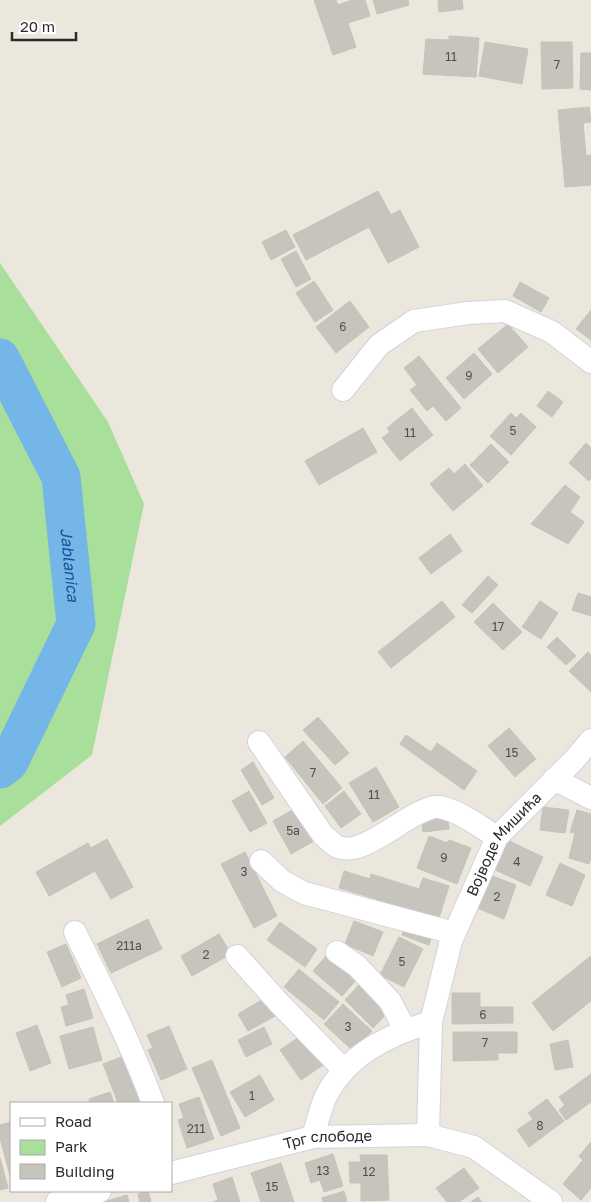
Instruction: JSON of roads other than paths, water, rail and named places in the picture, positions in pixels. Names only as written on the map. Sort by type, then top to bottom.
[{"type":"street","points":[[343,390],[378,345],[414,321],[468,313],[505,311],[552,332],[591,362]]},
{"type":"street","name":"Војводе Мишића","points":[[431,1022],[454,933],[497,837],[591,740]]},
{"type":"street","points":[[259,742],[323,835],[337,847],[352,849],[372,841],[401,822],[422,811],[437,806],[454,812],[497,837]]},
{"type":"street","points":[[554,780],[591,798]]},
{"type":"street","points":[[261,861],[282,881],[304,893],[454,933]]},
{"type":"street","points":[[76,932],[110,1002],[152,1102]]},
{"type":"street","points":[[336,952],[356,966],[390,1001],[404,1030]]},
{"type":"street","points":[[237,956],[273,997],[343,1069]]},
{"type":"street","points":[[313,1137],[326,1097],[343,1069],[370,1049],[404,1030],[431,1022],[428,1134]]},
{"type":"street","name":"Трг слободе","points":[[173,1167],[229,1158],[313,1137],[428,1134],[474,1147],[551,1202]]},
{"type":"street","points":[[57,1202],[96,1192]]},
{"type":"waterway","name":"Jablanica","points":[[0,358],[61,477],[76,624],[9,762],[0,769]]}]
